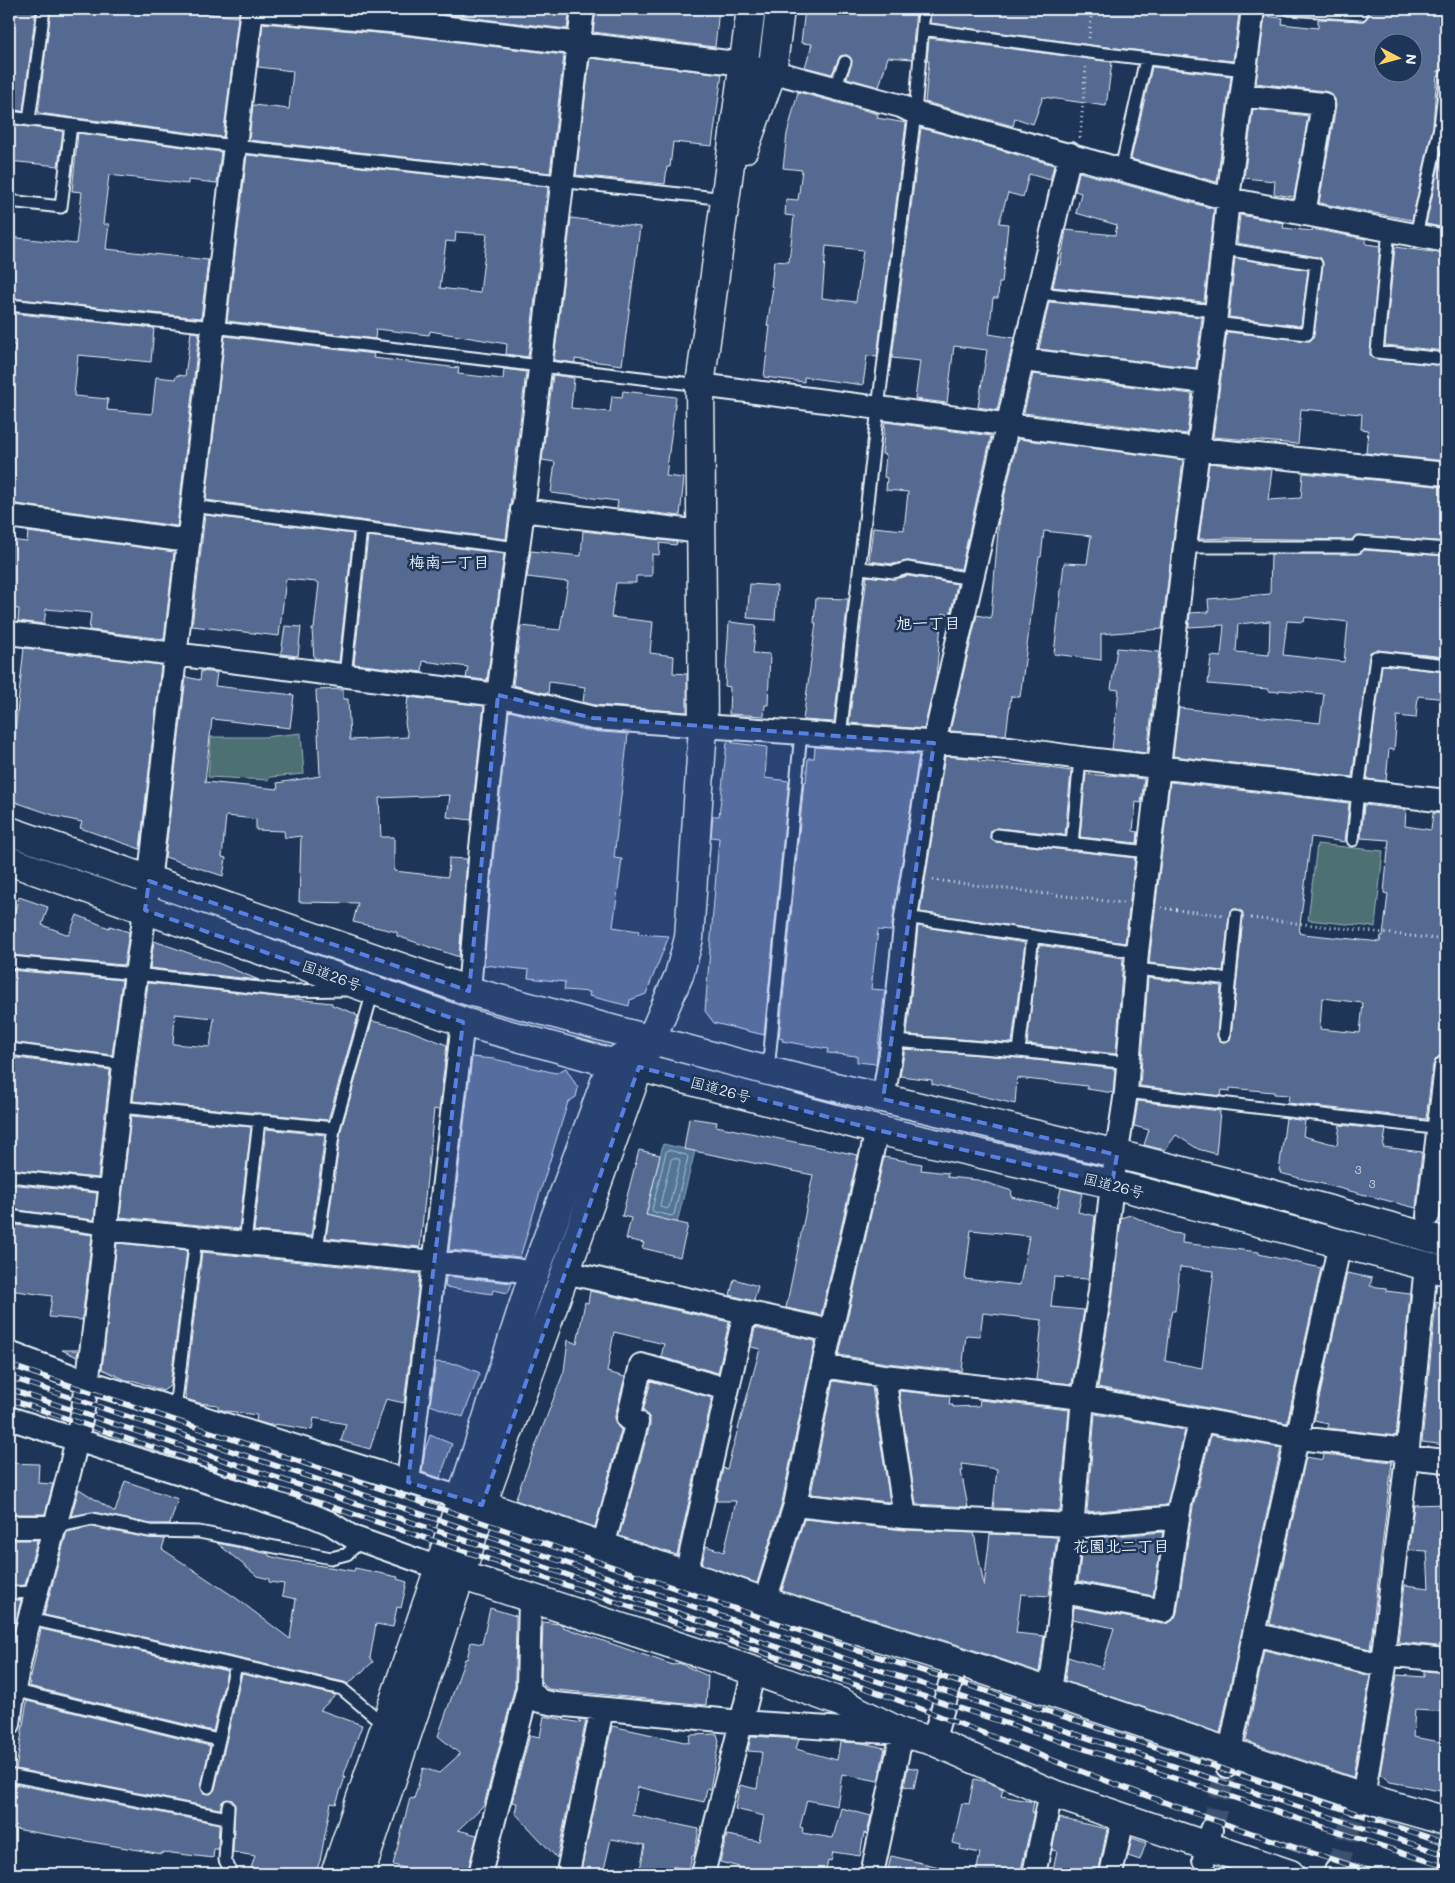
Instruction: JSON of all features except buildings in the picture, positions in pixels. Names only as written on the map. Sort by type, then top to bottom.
[{"type":"main road","points":[[471,1502],[565,1272],[639,1067],[679,976],[689,938],[703,727],[700,385],[751,9]]},
{"type":"main road","points":[[726,199],[772,72],[780,9]]},
{"type":"main road","name":"国道26号","points":[[9,831],[149,881],[469,990],[768,1071],[883,1100],[1117,1154],[1446,1242]]},
{"type":"main road","name":"国道26号","points":[[9,861],[463,1022],[612,1063],[639,1067],[877,1130],[1112,1184],[1436,1268]]},
{"type":"main road","points":[[360,1874],[471,1502],[528,1291],[612,1063],[651,1039]]},
{"type":"main road","points":[[471,1502],[765,1602],[957,1661],[1050,1692],[1229,1758],[1360,1800],[1446,1821]]},
{"type":"main road","points":[[450,1571],[754,1671],[840,1702],[902,1733],[934,1741],[1051,1793],[1123,1819],[1290,1874]]},
{"type":"main road","points":[[335,1874],[386,1726],[450,1571]]},
{"type":"street","points":[[10,1709],[30,1619],[76,1440],[88,1382],[105,1228],[112,1187],[124,1064],[149,881],[234,146],[252,9],[400,16],[579,44],[744,64],[901,106],[915,112],[1228,199],[1446,240]]},
{"type":"street","points":[[469,990],[498,695],[583,9]]},
{"type":"street","points":[[1050,1692],[1064,1592],[1083,1398],[1100,1291],[1112,1184],[1126,1092],[1136,961],[1148,852],[1253,9]]},
{"type":"street","points":[[1242,95],[1323,104],[1304,214]]},
{"type":"street","points":[[883,1100],[894,1041],[906,917],[934,743],[1038,293],[1074,155]]},
{"type":"street","points":[[1023,360],[1206,382]]},
{"type":"street","points":[[700,385],[1198,449],[1446,474]]},
{"type":"street","points":[[522,510],[702,532]]},
{"type":"street","points":[[9,516],[188,541]]},
{"type":"street","points":[[9,633],[498,695],[593,718],[1010,748],[1446,801]]},
{"type":"street","points":[[408,1482],[463,1022]]},
{"type":"street","points":[[1428,1216],[1442,1129],[1446,1067]]},
{"type":"street","points":[[765,1602],[795,1505],[823,1366],[877,1130]]},
{"type":"street","points":[[105,1228],[525,1272]]},
{"type":"street","points":[[1229,1758],[1254,1634],[1340,1243]]},
{"type":"street","points":[[1360,1800],[1384,1660],[1407,1457],[1436,1268]]},
{"type":"street","points":[[565,1272],[831,1331]]},
{"type":"street","points":[[686,1575],[745,1312]]},
{"type":"street","points":[[9,1353],[88,1382],[471,1502]]},
{"type":"street","points":[[603,1546],[637,1422],[628,1419],[641,1365],[727,1389]]},
{"type":"street","points":[[823,1366],[884,1376],[1083,1398],[1298,1438],[1398,1449],[1407,1457],[1446,1461]]},
{"type":"street","points":[[884,1376],[905,1517]]},
{"type":"street","points":[[9,1418],[311,1515],[330,1523],[352,1537],[450,1571]]},
{"type":"street","points":[[1064,1592],[1164,1611],[1178,1517],[1201,1420]]},
{"type":"street","points":[[795,1505],[905,1517],[1071,1526],[1178,1517]]},
{"type":"street","points":[[9,1528],[55,1527]]},
{"type":"street","points":[[480,1874],[528,1688],[530,1597]]},
{"type":"street","points":[[1254,1634],[1384,1660],[1446,1660]]},
{"type":"street","points":[[934,1741],[957,1661]]},
{"type":"street","points":[[704,1874],[754,1671]]},
{"type":"street","points":[[528,1688],[540,1701],[555,1704],[742,1722],[902,1733],[872,1874]]},
{"type":"street","points":[[569,1867],[602,1709]]},
{"type":"street","points":[[1034,1874],[1051,1793]]},
{"type":"street","points":[[1111,1874],[1123,1819]]},
{"type":"lane","points":[[29,120],[44,9]]},
{"type":"lane","points":[[840,736],[915,112],[924,9]]},
{"type":"lane","points":[[1289,9],[1361,14],[1362,9]]},
{"type":"lane","points":[[922,30],[1087,52],[1245,70]]},
{"type":"lane","points":[[1121,169],[1146,59]]},
{"type":"lane","points":[[834,88],[845,62]]},
{"type":"lane","points":[[1416,235],[1444,117],[1446,75]]},
{"type":"lane","points":[[9,117],[234,146],[726,199]]},
{"type":"lane","points":[[9,201],[61,207],[71,125]]},
{"type":"lane","points":[[1389,230],[1377,352],[1446,359]]},
{"type":"lane","points":[[1038,293],[1216,317],[1307,334],[1316,264],[1224,249]]},
{"type":"lane","points":[[9,305],[700,385]]},
{"type":"lane","points":[[192,506],[517,548]]},
{"type":"lane","points":[[345,676],[360,528]]},
{"type":"lane","points":[[1185,547],[1357,547],[1359,542],[1446,549]]},
{"type":"lane","points":[[860,568],[894,572],[907,568],[972,579]]},
{"type":"lane","points":[[1353,840],[1376,657],[1446,664]]},
{"type":"lane","points":[[768,1071],[800,733]]},
{"type":"lane","points":[[1072,844],[1080,758]]},
{"type":"lane","points":[[997,835],[1148,852]]},
{"type":"lane","points":[[1224,1035],[1236,916]]},
{"type":"lane","points":[[906,917],[1033,936],[1136,961],[1230,979]]},
{"type":"lane","points":[[1019,1051],[1033,936]]},
{"type":"lane","points":[[9,962],[287,991],[373,989],[334,1128],[318,1250]]},
{"type":"lane","points":[[894,1041],[1019,1051],[1129,1063]]},
{"type":"lane","points":[[9,1049],[124,1064]]},
{"type":"lane","points":[[1126,1092],[1442,1129]]},
{"type":"lane","points":[[120,1106],[334,1128]]},
{"type":"lane","points":[[245,1243],[259,1120]]},
{"type":"lane","points":[[9,1176],[112,1187]]},
{"type":"lane","points":[[9,1216],[105,1228]]},
{"type":"lane","points":[[175,1409],[196,1238]]},
{"type":"lane","points":[[55,1527],[92,1519],[150,1531],[199,1532],[331,1558],[347,1554],[362,1540]]},
{"type":"lane","points":[[9,1593],[38,1592]]},
{"type":"lane","points":[[30,1619],[342,1689],[386,1726]]},
{"type":"lane","points":[[208,1787],[236,1665]]},
{"type":"lane","points":[[10,1709],[218,1740]]},
{"type":"lane","points":[[9,1776],[227,1818]]},
{"type":"lane","points":[[228,1806],[225,1860],[232,1874]]},
{"type":"path","points":[[1074,155],[1092,9]]},
{"type":"path","points":[[913,877],[1142,906],[1446,940]]},
{"type":"highlighted area","points":[[498,695],[593,718],[934,743],[883,1099],[1117,1155],[1112,1184],[877,1130],[639,1067],[482,1505],[408,1482],[463,1022],[145,910],[149,881],[469,991]]},
{"type":"green space","points":[[301,733],[304,774],[270,777],[268,780],[208,777],[211,737],[264,737]]},
{"type":"green space","points":[[1317,844],[1383,851],[1375,927],[1308,920]]},
{"type":"water","points":[[663,1144],[695,1151],[677,1223],[646,1215]]},
{"type":"tunnel","points":[[1211,1830],[1227,1766]]},
{"type":"tunnel","points":[[1336,1871],[1357,1804]]},
{"type":"railway","points":[[9,1365],[508,1531],[856,1650],[962,1683],[1446,1843]]},
{"type":"railway","points":[[9,1377],[505,1542],[852,1661],[1446,1855]]},
{"type":"railway","points":[[9,1389],[501,1552],[849,1672],[1446,1867]]},
{"type":"railway","points":[[9,1399],[753,1649],[912,1705],[1186,1810],[1302,1850],[1381,1874]]},
{"type":"district","name":"梅南一丁目","points":[[449,561]]},
{"type":"district","name":"旭一丁目","points":[[928,622]]},
{"type":"district","name":"花園北二丁目","points":[[1121,1545]]}]
